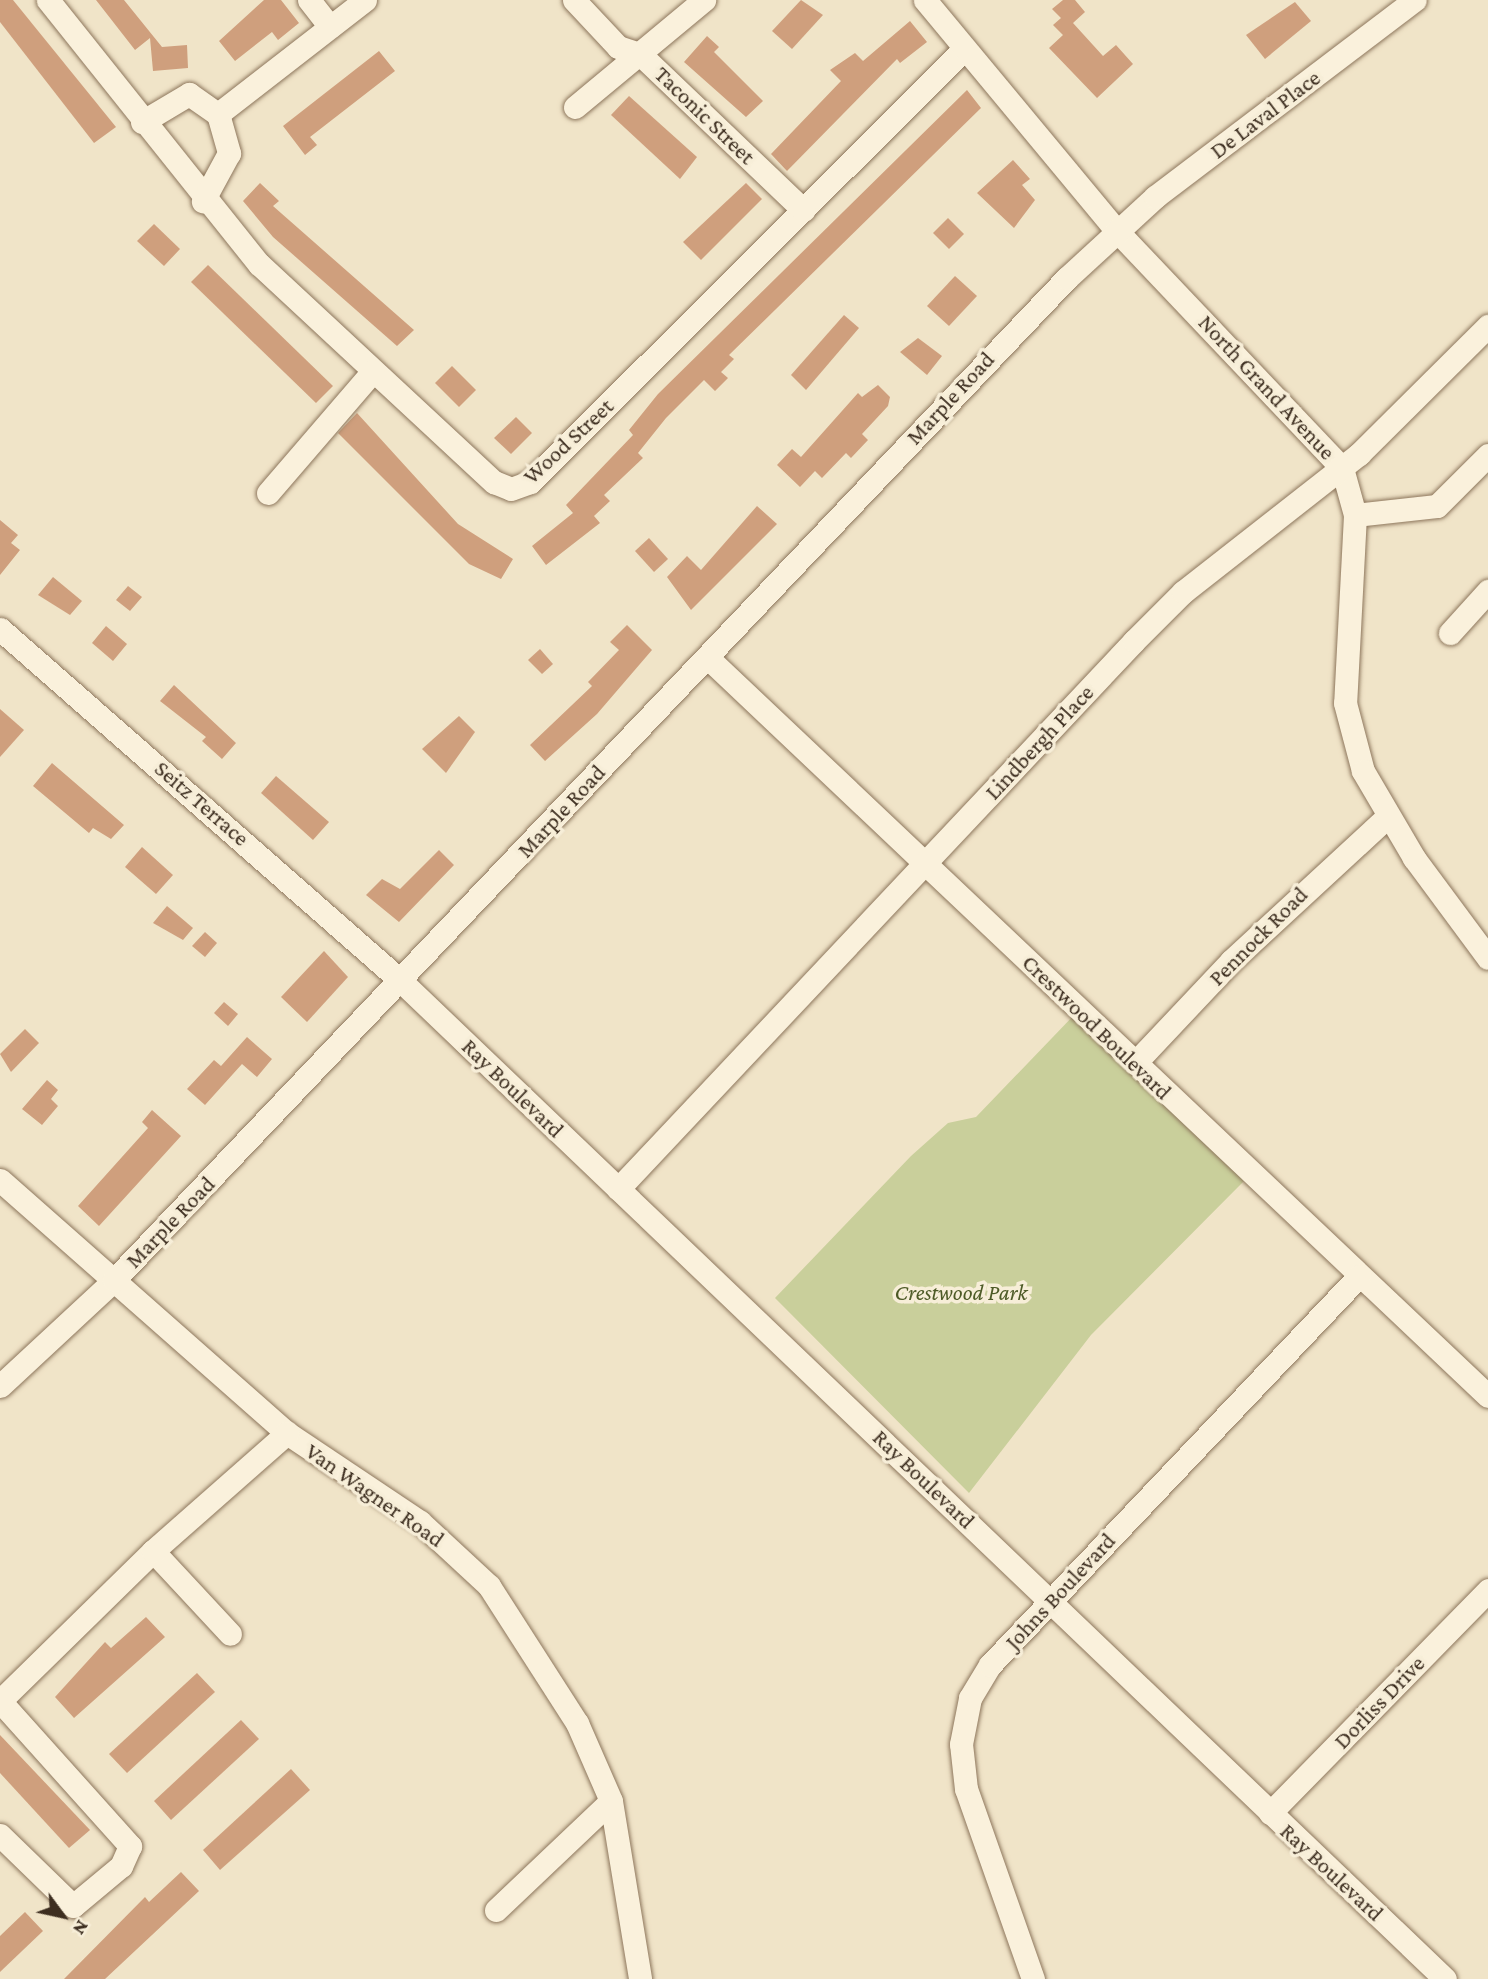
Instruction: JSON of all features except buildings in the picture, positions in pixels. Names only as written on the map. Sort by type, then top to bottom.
[{"type":"street","name":"Wood Street","points":[[48,0],[203,201],[285,290],[494,482],[511,489],[530,482],[963,50]]},
{"type":"street","points":[[309,0],[330,27]]},
{"type":"street","points":[[218,114],[365,0]]},
{"type":"street","name":"Taconic Street","points":[[574,0],[618,47],[640,54],[803,210]]},
{"type":"street","points":[[575,107],[704,0]]},
{"type":"street","name":"North Grand Avenue","points":[[925,0],[963,50],[1117,230],[1342,468],[1355,515],[1345,703],[1363,771],[1388,816],[1488,958]]},
{"type":"street","name":"De Laval Place","points":[[1117,230],[1415,0]]},
{"type":"street","points":[[142,122],[189,94],[218,114],[229,153],[203,201]]},
{"type":"street","name":"Marple Road","points":[[0,1386],[114,1280],[401,981],[1005,339],[1117,230]]},
{"type":"street","name":"Lindbergh Place","points":[[618,1189],[1183,592],[1342,468],[1488,326]]},
{"type":"street","points":[[268,493],[373,371]]},
{"type":"street","points":[[1355,515],[1437,506],[1488,456]]},
{"type":"street","points":[[1450,634],[1488,591]]},
{"type":"street","name":"Seitz Terrace","points":[[0,629],[401,981]]},
{"type":"street","name":"Crestwood Boulevard","points":[[707,657],[1488,1396]]},
{"type":"street","name":"Pennock Road","points":[[1135,1063],[1231,961],[1388,816]]},
{"type":"street","name":"Ray Boulevard","points":[[401,981],[1445,1979]]},
{"type":"street","name":"Van Wagner Road","points":[[0,1180],[287,1433],[420,1522],[489,1586],[577,1723],[611,1801],[640,1979]]},
{"type":"street","name":"Johns Boulevard","points":[[1032,1979],[998,1892],[966,1789],[961,1744],[970,1698],[990,1665],[1359,1276]]},
{"type":"street","points":[[0,1835],[73,1906],[121,1866],[130,1846],[2,1700],[153,1551],[287,1433]]},
{"type":"street","points":[[153,1551],[230,1634]]},
{"type":"street","name":"Dorliss Drive","points":[[1270,1813],[1488,1590]]},
{"type":"street","points":[[496,1910],[611,1801]]},
{"type":"green space","name":"Crestwood Park","points":[[1076,1013],[1246,1179],[1091,1335],[969,1493],[775,1298],[911,1156],[948,1123],[976,1117]]}]
